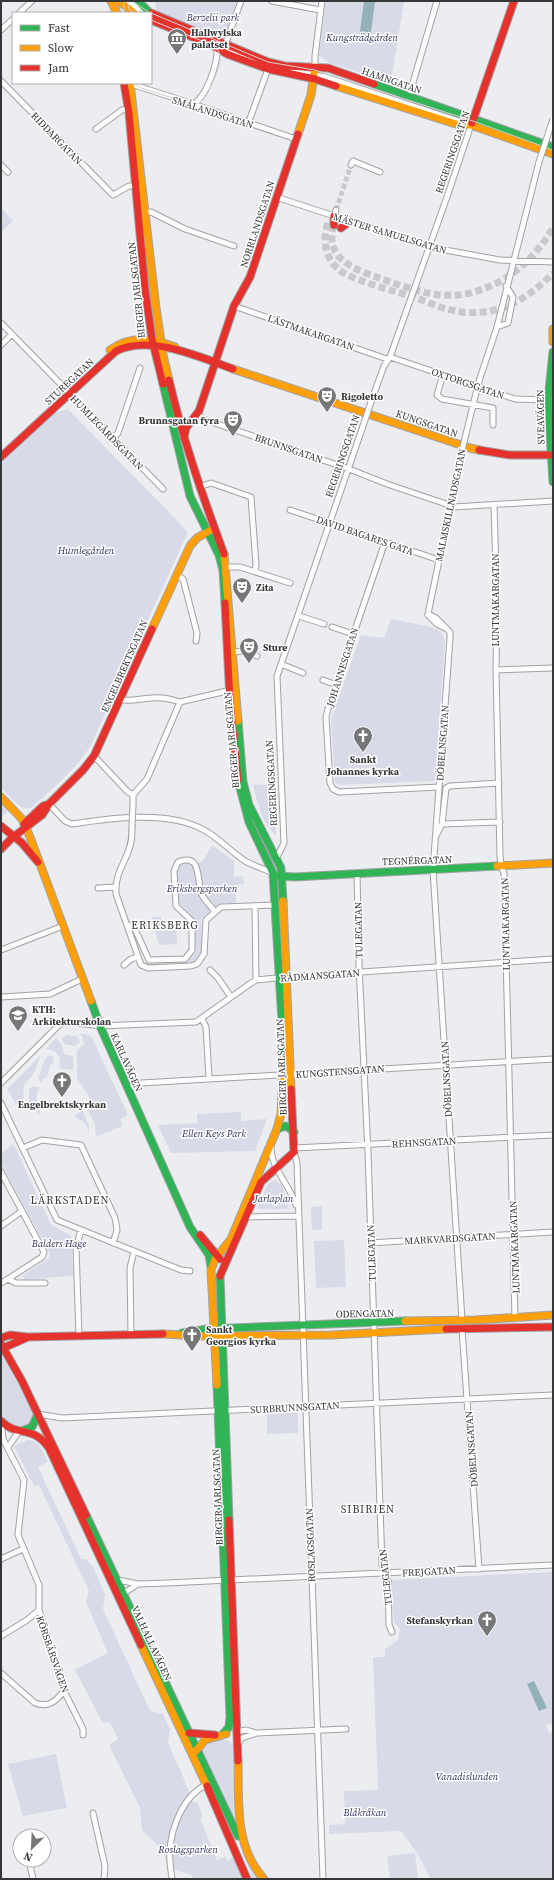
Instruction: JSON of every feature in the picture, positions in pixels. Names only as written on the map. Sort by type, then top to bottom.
[{"type":"street","points":[[20,12],[32,1]]},
{"type":"street","name":"HAMNGATAN","points":[[138,1],[150,12]]},
{"type":"street","points":[[225,45],[241,1]]},
{"type":"street","points":[[272,1],[320,10]]},
{"type":"street","points":[[315,73],[315,56],[322,1]]},
{"type":"street","points":[[409,96],[437,1]]},
{"type":"street","name":"REGERINGSGATAN","points":[[276,859],[284,843],[278,692],[278,676],[281,664],[299,616],[371,402],[389,358],[429,247],[514,1]]},
{"type":"street","points":[[123,4],[133,12]]},
{"type":"street","points":[[123,4],[138,12]]},
{"type":"street","name":"HAMNGATAN","points":[[123,4],[148,12]]},
{"type":"street","points":[[24,8],[28,12]]},
{"type":"street","name":"HAMNGATAN","points":[[152,13],[225,45],[277,65],[303,68],[458,125],[472,122],[553,147]]},
{"type":"street","name":"HAMNGATAN","points":[[152,19],[269,66],[283,70],[315,73]]},
{"type":"street","name":"HAMNGATAN","points":[[152,19],[212,45],[217,49],[268,69],[302,76],[333,70],[409,96],[553,154]]},
{"type":"street","points":[[1,30],[12,20]]},
{"type":"street","points":[[193,104],[199,101],[204,94],[216,61],[217,49]]},
{"type":"street","points":[[248,124],[268,69]]},
{"type":"street","name":"NORRLANDSGATAN","points":[[184,438],[187,426],[197,414],[234,306],[242,289],[250,278],[311,95],[315,73]]},
{"type":"street","name":"RIDDARGATAN","points":[[1,81],[114,195],[129,186],[136,186]]},
{"type":"street","name":"BIRGER JARLSGATAN","points":[[128,84],[127,109],[136,186],[145,289],[189,488],[196,509],[211,530],[225,558],[227,567],[233,652],[236,772],[240,793],[249,822],[270,864],[273,874],[276,905],[278,978],[284,1047],[281,1114],[277,1129],[231,1239],[218,1256],[211,1270],[218,1332],[241,1842],[252,1864],[264,1879]]},
{"type":"street","name":"BIRGER JARLSGATAN","points":[[128,84],[145,212],[157,343]]},
{"type":"street","name":"BIRGER JARLSGATAN","points":[[128,84],[149,289],[157,343],[179,424],[223,570],[233,690],[246,792],[252,811],[276,859],[282,877],[294,1150],[261,1182],[220,1273],[218,1332]]},
{"type":"street","name":"SMÅLANDSGATAN","points":[[131,84],[296,139]]},
{"type":"street","points":[[96,129],[122,110],[127,109]]},
{"type":"street","name":"MALMSKILLNADSGATAN","points":[[446,628],[436,618],[428,614],[449,507],[473,404],[497,327],[512,261],[539,162],[553,119]]},
{"type":"street","points":[[351,165],[353,161],[380,172]]},
{"type":"street","points":[[1,165],[8,172]]},
{"type":"street","name":"MÄSTER SAMUELSGATAN","points":[[276,197],[335,213],[350,221],[429,247],[512,261],[550,262]]},
{"type":"street","points":[[145,212],[151,212],[186,229],[234,246]]},
{"type":"street","points":[[335,213],[334,225],[350,221]]},
{"type":"street","points":[[497,327],[508,323],[510,319],[514,297],[506,286]]},
{"type":"street","name":"LÄSTMAKARGATAN","points":[[234,306],[389,358]]},
{"type":"street","name":"HUMLEGÅRDSGATAN","points":[[1,323],[163,489]]},
{"type":"street","points":[[553,329],[553,342]]},
{"type":"street","points":[[1,345],[12,334]]},
{"type":"street","name":"KUNGSGATAN","points":[[157,343],[470,448],[510,455],[552,455]]},
{"type":"street","name":"STUREGATAN","points":[[1,452],[120,349],[132,345],[157,343]]},
{"type":"street","name":"SVEAVÄGEN","points":[[553,352],[548,400],[553,482]]},
{"type":"street","name":"OXTORGSGATAN","points":[[389,358],[443,374],[515,399],[548,400]]},
{"type":"street","points":[[112,438],[118,433],[140,368]]},
{"type":"street","points":[[443,374],[437,395],[442,399],[492,408],[494,425]]},
{"type":"street","name":"STUREGATAN","points":[[1,457],[69,392]]},
{"type":"street","name":"BRUNNSGATAN","points":[[197,414],[203,420],[348,468],[449,507]]},
{"type":"street","points":[[189,488],[192,489],[211,483],[252,497],[256,566],[255,572]]},
{"type":"street","points":[[449,507],[454,508],[553,501]]},
{"type":"street","name":"LUNTMAKARGATAN","points":[[494,505],[501,866],[504,873],[515,1319]]},
{"type":"street","name":"DAVID BAGARES GATA","points":[[290,510],[439,560]]},
{"type":"street","name":"ENGELBREKTSGATAN","points":[[1,849],[25,826],[42,806],[49,804],[83,770],[94,756],[176,575],[193,542],[211,530]]},
{"type":"street","name":"JOHANNESGATAN","points":[[385,542],[326,717],[330,782],[333,788],[339,792],[439,787]]},
{"type":"street","points":[[227,567],[240,567],[290,583]]},
{"type":"street","points":[[176,575],[183,579],[198,633],[196,641]]},
{"type":"street","points":[[299,616],[324,624]]},
{"type":"street","points":[[332,627],[353,634]]},
{"type":"street","name":"DÖBELNSGATAN","points":[[446,628],[450,632],[433,870],[450,1141],[458,1238],[462,1320]]},
{"type":"street","points":[[233,652],[244,651],[257,656]]},
{"type":"street","points":[[281,664],[304,673]]},
{"type":"street","points":[[496,670],[553,668]]},
{"type":"street","points":[[323,680],[337,685]]},
{"type":"street","points":[[120,699],[126,701],[152,697],[167,698],[180,702],[233,690]]},
{"type":"street","points":[[180,702],[147,778],[133,795],[132,840],[116,880],[116,894],[141,965],[148,968],[194,966],[201,960],[204,954],[206,920],[215,912],[222,907],[276,905]]},
{"type":"street","points":[[94,756],[128,792],[133,795]]},
{"type":"street","name":"DÖBELNSGATAN","points":[[435,837],[442,824],[446,788],[450,786],[499,783]]},
{"type":"street","name":"KARLAVÄGEN","points":[[1,797],[25,826],[36,850],[39,864],[100,1026],[190,1227],[209,1255],[211,1270]]},
{"type":"street","points":[[49,804],[65,821],[72,824],[124,817],[178,820],[191,824],[205,830],[245,861],[282,877]]},
{"type":"street","points":[[442,824],[500,822]]},
{"type":"street","name":"KARLAVÄGEN","points":[[1,826],[29,851],[39,864]]},
{"type":"street","points":[[263,869],[276,859]]},
{"type":"street","points":[[127,924],[134,927],[149,960],[185,959],[192,950],[192,920],[176,906],[174,872],[178,862],[187,860],[191,861],[196,867],[202,894],[215,912]]},
{"type":"street","name":"TEGNÉRGATAN","points":[[282,877],[553,863]]},
{"type":"street","name":"TULEGATAN","points":[[357,873],[359,972],[367,1145],[382,1565],[388,1580],[389,1625],[392,1632]]},
{"type":"street","points":[[98,888],[115,887]]},
{"type":"street","points":[[255,906],[256,980]]},
{"type":"street","points":[[1,950],[63,926]]},
{"type":"street","points":[[124,965],[131,959],[138,957]]},
{"type":"street","name":"RÅDMANSGATAN","points":[[1,1083],[60,1024],[70,1022],[100,1026],[196,1022],[256,980],[553,959]]},
{"type":"street","points":[[210,970],[218,978],[231,997]]},
{"type":"street","points":[[1,997],[50,994],[82,979]]},
{"type":"street","points":[[202,1019],[206,1027],[209,1078]]},
{"type":"street","name":"KUNGSTENSGATAN","points":[[128,1088],[142,1082],[553,1058]]},
{"type":"street","points":[[1,1104],[54,1216],[61,1223],[181,1270],[190,1271]]},
{"type":"street","name":"BIRGER JARLSGATAN","points":[[277,1129],[286,1126],[294,1132]]},
{"type":"street","name":"REHNSGATAN","points":[[294,1150],[553,1135]]},
{"type":"street","points":[[23,1148],[42,1140],[81,1145],[116,1218],[117,1230],[114,1243]]},
{"type":"street","name":"ROSLAGSGATAN","points":[[271,1144],[272,1159],[293,1195],[298,1213]]},
{"type":"street","name":"ROSLAGSGATAN","points":[[294,1150],[297,1163],[323,1879]]},
{"type":"street","points":[[1,1172],[44,1252],[42,1257],[1,1283]]},
{"type":"street","points":[[1,1226],[22,1211]]},
{"type":"street","points":[[246,1217],[298,1213]]},
{"type":"street","name":"KARLAVÄGEN","points":[[188,1220],[218,1256]]},
{"type":"street","points":[[79,1336],[76,1248],[81,1230]]},
{"type":"street","name":"MARKVARDSGATAN","points":[[370,1243],[553,1232]]},
{"type":"street","points":[[131,1335],[130,1268],[134,1251]]},
{"type":"street","points":[[209,1255],[218,1256],[229,1254]]},
{"type":"street","points":[[218,1256],[221,1260],[220,1273]]},
{"type":"street","points":[[8,1279],[16,1283],[45,1283]]},
{"type":"street","name":"ODENGATAN","points":[[218,1332],[302,1325],[515,1319],[553,1315]]},
{"type":"street","name":"ODENGATAN","points":[[1,1338],[10,1335],[28,1338],[178,1334],[186,1331],[303,1335],[553,1327]]},
{"type":"street","name":"DÖBELNSGATAN","points":[[462,1329],[479,1569]]},
{"type":"street","name":"ODENGATAN","points":[[2,1347],[28,1338]]},
{"type":"street","name":"VALHALLAVÄGEN","points":[[2,1347],[22,1381],[38,1414],[241,1842]]},
{"type":"street","name":"SURBRUNNSGATAN","points":[[38,1414],[62,1418],[553,1395]]},
{"type":"street","points":[[8,1447],[22,1430],[32,1427],[38,1414]]},
{"type":"street","name":"VALHALLAVÄGEN","points":[[1,1421],[11,1428],[35,1432],[42,1436],[49,1448],[194,1757],[247,1879]]},
{"type":"street","name":"KÖRSBÄRSVÄGEN","points":[[1,1421],[4,1439],[24,1480],[18,1535],[39,1585],[39,1610],[64,1691],[83,1729],[82,1735]]},
{"type":"street","points":[[1,1559],[23,1549]]},
{"type":"street","name":"FREJGATAN","points":[[118,1580],[138,1584],[553,1565]]},
{"type":"street","name":"BIRGER JARLSGATAN","points":[[220,1735],[229,1727],[230,1717],[228,1580]]},
{"type":"street","points":[[124,1593],[138,1584]]},
{"type":"street","points":[[1,1636],[27,1620],[39,1610]]},
{"type":"street","points":[[1,1673],[39,1705],[44,1706],[53,1703],[64,1691]]},
{"type":"street","points":[[189,1733],[220,1735],[237,1746],[242,1738],[257,1733],[346,1729]]},
{"type":"street","points":[[194,1757],[197,1748],[203,1740],[246,1730],[257,1733]]},
{"type":"street","points":[[172,1879],[170,1849],[177,1820],[195,1791],[206,1784]]},
{"type":"street","points":[[93,1813],[105,1866],[104,1879]]},
{"type":"street","points":[[31,1868],[34,1879]]},
{"type":"green space","name":"Berzelii park","points":[[155,1],[237,1],[223,40],[157,13]]},
{"type":"green space","name":"Kungsträdgården","points":[[326,1],[404,1],[391,82],[330,63],[319,56]]},
{"type":"green space","points":[[2,209],[13,221],[1,232],[1,210]]},
{"type":"green space","name":"Humlegården","points":[[68,409],[188,532],[91,745],[78,763],[63,779],[31,808],[27,808],[14,802],[1,787],[1,464],[55,413]]},
{"type":"green space","points":[[391,619],[431,627],[441,632],[445,641],[435,781],[340,785],[335,782],[331,719],[361,635],[384,638]]},
{"type":"green space","points":[[274,784],[276,835],[271,831],[264,819],[258,805],[253,785]]},
{"type":"green space","points":[[1,801],[10,809],[1,818]]},
{"type":"green space","name":"Eriksbergsparken","points":[[212,845],[234,861],[234,877],[243,876],[244,884],[235,885],[236,903],[220,903],[201,918],[202,951],[197,960],[190,964],[148,967],[144,963],[188,961],[196,952],[194,918],[178,902],[176,872],[180,864],[185,863],[193,865],[203,861]]},
{"type":"green space","points":[[152,917],[161,917],[161,928],[164,929],[169,926],[176,925],[177,944],[160,945],[151,922]]},
{"type":"green space","points":[[80,1033],[91,1036],[127,1113],[127,1115],[121,1119],[122,1126],[96,1137],[95,1124],[88,1110],[90,1100],[77,1078],[77,1050],[85,1044]]},
{"type":"green space","points":[[67,1034],[69,1036],[77,1036],[80,1042],[75,1046],[64,1044],[62,1039]]},
{"type":"green space","points":[[56,1038],[62,1046],[64,1054],[73,1056],[73,1070],[59,1068],[60,1060],[58,1054],[53,1050],[45,1050]]},
{"type":"green space","points":[[41,1055],[34,1073],[23,1087],[24,1102],[18,1105],[7,1089]]},
{"type":"green space","points":[[53,1056],[54,1063],[50,1065],[47,1078],[43,1078],[42,1082],[40,1082],[38,1078],[46,1057]]},
{"type":"green space","points":[[33,1086],[40,1088],[38,1089],[36,1099],[41,1106],[39,1115],[37,1114],[38,1110],[29,1108],[29,1090]]},
{"type":"green space","points":[[82,1110],[89,1126],[89,1132],[85,1123],[74,1116]]},
{"type":"green space","name":"Ellen Keys Park","points":[[241,1112],[241,1121],[267,1119],[255,1151],[171,1153],[158,1125],[197,1123],[197,1114]]},
{"type":"green space","name":"Balders Hage","points":[[13,1143],[51,1225],[71,1236],[73,1276],[25,1280],[22,1276],[49,1258],[50,1254],[1,1163],[1,1155]]},
{"type":"green space","name":"Jarlaplan","points":[[275,1180],[282,1185],[289,1209],[257,1209],[268,1184]]},
{"type":"green space","points":[[322,1206],[322,1230],[312,1230],[311,1207]]},
{"type":"green space","points":[[344,1240],[346,1287],[316,1288],[314,1241]]},
{"type":"green space","points":[[3,1357],[35,1416],[33,1423],[26,1426],[15,1425],[5,1420],[1,1412],[1,1358]]},
{"type":"green space","points":[[298,1412],[298,1433],[267,1434],[267,1413]]},
{"type":"green space","name":"Roslagsparken","points":[[28,1440],[35,1442],[38,1445],[43,1451],[48,1462],[38,1467],[81,1559],[86,1559],[93,1567],[105,1594],[103,1609],[150,1711],[163,1714],[170,1729],[168,1743],[193,1803],[197,1802],[203,1817],[200,1818],[217,1860],[226,1857],[227,1861],[234,1857],[243,1879],[193,1879],[191,1875],[176,1870],[166,1862],[164,1852],[142,1830],[140,1808],[109,1745],[118,1739],[110,1722],[103,1723],[75,1670],[108,1653],[86,1602],[89,1591],[39,1485],[34,1486],[14,1446]]},
{"type":"green space","name":"Vanadislunden","points":[[553,1572],[553,1724],[546,1724],[549,1733],[553,1732],[553,1879],[431,1879],[417,1853],[401,1831],[329,1834],[329,1825],[345,1824],[344,1791],[378,1790],[373,1657],[385,1657],[385,1649],[398,1640],[400,1629],[394,1622],[391,1580]]},
{"type":"green space","points":[[212,1740],[228,1740],[233,1745],[234,1820],[201,1747]]},
{"type":"green space","points":[[56,1754],[67,1808],[23,1816],[8,1764]]},
{"type":"green space","points":[[243,1853],[260,1879],[253,1879]]},
{"type":"green space","points":[[415,1853],[418,1879],[390,1879],[387,1856]]},
{"type":"water","points":[[364,1],[375,1],[370,40],[359,39]]},
{"type":"water","points":[[534,1681],[547,1708],[539,1711],[527,1684]]},
{"type":"tunnel","points":[[336,210],[351,165]]},
{"type":"tunnel","points":[[328,223],[325,236],[326,248],[331,260],[339,270],[364,282],[451,310],[476,313],[493,310],[512,304],[538,287],[553,273]]},
{"type":"tunnel","points":[[334,225],[332,237],[333,247],[344,262],[372,276],[417,291],[441,295],[465,294],[489,287],[500,281],[521,267],[539,249],[553,228]]},
{"type":"tram line","points":[[124,1],[124,12]]},
{"type":"tram line","points":[[132,1],[148,12]]},
{"type":"tram line","points":[[128,4],[129,9],[133,12]]},
{"type":"tram line","points":[[152,13],[268,62],[315,70],[473,121],[553,150]]},
{"type":"tram line","points":[[135,84],[141,88],[194,104],[201,102],[204,99],[214,81],[220,62],[217,48],[214,46],[152,20]]},
{"type":"traffic: fast","points":[[138,1],[149,12]]},
{"type":"traffic: fast","points":[[374,84],[553,147]]},
{"type":"traffic: fast","points":[[553,352],[548,400],[553,482]]},
{"type":"traffic: fast","points":[[163,384],[190,496],[219,555],[223,570],[225,603]]},
{"type":"traffic: fast","points":[[238,721],[243,782],[249,805],[281,868],[283,901]]},
{"type":"traffic: fast","points":[[238,780],[249,822],[273,873],[284,1055]]},
{"type":"traffic: fast","points":[[279,876],[295,877],[497,866]]},
{"type":"traffic: fast","points":[[91,1001],[100,1026],[190,1227],[209,1255],[211,1267]]},
{"type":"traffic: fast","points":[[277,1129],[286,1126],[294,1132]]},
{"type":"traffic: fast","points":[[220,1276],[229,1520]]},
{"type":"traffic: fast","points":[[182,1333],[207,1329],[405,1321]]},
{"type":"traffic: fast","points":[[217,1385],[230,1717],[229,1727],[223,1734]]},
{"type":"traffic: fast","points":[[24,1430],[32,1427],[38,1414]]},
{"type":"traffic: fast","points":[[86,1515],[238,1836]]},
{"type":"traffic: slow","points":[[111,1],[116,12]]},
{"type":"traffic: slow","points":[[119,1],[133,12]]},
{"type":"traffic: slow","points":[[298,134],[311,95],[315,67]]},
{"type":"traffic: slow","points":[[130,84],[156,308],[163,355],[169,380]]},
{"type":"traffic: slow","points":[[336,86],[459,125],[471,125],[553,154]]},
{"type":"traffic: slow","points":[[553,329],[553,342]]},
{"type":"traffic: slow","points":[[110,350],[118,345],[134,340],[150,340],[175,347]]},
{"type":"traffic: slow","points":[[233,369],[479,450]]},
{"type":"traffic: slow","points":[[152,629],[190,546],[197,538],[211,530]]},
{"type":"traffic: slow","points":[[224,554],[238,721]]},
{"type":"traffic: slow","points":[[1,797],[22,819],[30,837],[91,1001]]},
{"type":"traffic: slow","points":[[497,866],[553,863]]},
{"type":"traffic: slow","points":[[283,901],[291,1089]]},
{"type":"traffic: slow","points":[[217,1385],[211,1270],[215,1259],[231,1239],[277,1129],[281,1114],[284,1055]]},
{"type":"traffic: slow","points":[[405,1321],[475,1320],[553,1315]]},
{"type":"traffic: slow","points":[[163,1334],[204,1336],[331,1335],[446,1329]]},
{"type":"traffic: slow","points":[[141,1645],[207,1786]]},
{"type":"traffic: slow","points":[[196,1751],[205,1740],[226,1734]]},
{"type":"traffic: slow","points":[[238,1761],[239,1808],[243,1838],[247,1852],[254,1866],[264,1879]]},
{"type":"traffic: jam","points":[[472,123],[514,1]]},
{"type":"traffic: jam","points":[[152,13],[268,62],[285,66],[328,68],[374,84]]},
{"type":"traffic: jam","points":[[152,20],[212,45],[227,54],[268,69],[315,79],[336,86]]},
{"type":"traffic: jam","points":[[124,84],[129,113],[145,289],[152,339],[163,384]]},
{"type":"traffic: jam","points":[[184,438],[186,428],[199,411],[234,306],[250,277],[298,134]]},
{"type":"traffic: jam","points":[[334,216],[334,225]]},
{"type":"traffic: jam","points":[[341,228],[350,221]]},
{"type":"traffic: jam","points":[[1,457],[116,351],[129,346],[144,345],[175,349],[233,369]]},
{"type":"traffic: jam","points":[[169,380],[194,468],[224,554]]},
{"type":"traffic: jam","points":[[479,450],[510,455],[553,455]]},
{"type":"traffic: jam","points":[[225,603],[230,701],[238,780]]},
{"type":"traffic: jam","points":[[1,849],[12,838],[42,815],[49,804],[83,770],[94,756],[152,629]]},
{"type":"traffic: jam","points":[[24,824],[43,806],[49,804]]},
{"type":"traffic: jam","points":[[1,826],[22,843],[38,862]]},
{"type":"traffic: jam","points":[[220,1276],[261,1182],[294,1152],[291,1089]]},
{"type":"traffic: jam","points":[[200,1235],[220,1259]]},
{"type":"traffic: jam","points":[[446,1329],[553,1327]]},
{"type":"traffic: jam","points":[[1,1338],[10,1335],[28,1337],[163,1334]]},
{"type":"traffic: jam","points":[[1,1349],[26,1338]]},
{"type":"traffic: jam","points":[[1,1344],[22,1381],[86,1515]]},
{"type":"traffic: jam","points":[[1,1421],[13,1429],[37,1436],[49,1448],[141,1645]]},
{"type":"traffic: jam","points":[[229,1520],[238,1761]]},
{"type":"traffic: jam","points":[[189,1733],[215,1735]]},
{"type":"traffic: jam","points":[[207,1786],[247,1879]]},
{"type":"place","name":"Hallwylska palatset","points":[[177,55]]},
{"type":"place","name":"Rigoletto","points":[[327,413]]},
{"type":"place","name":"Brunnsgatan fyra","points":[[233,437]]},
{"type":"place","name":"Zita","points":[[242,604]]},
{"type":"place","name":"Sture","points":[[249,664]]},
{"type":"place","name":"Sankt Johannes kyrka","points":[[363,753]]},
{"type":"place","name":"KTH: Arkitekturskolan","points":[[18,1032]]},
{"type":"place","name":"Engelbrektskyrkan","points":[[62,1098]]},
{"type":"place","name":"Sankt Georgios kyrka","points":[[192,1352]]},
{"type":"place","name":"Stefanskyrkan","points":[[487,1637]]},
{"type":"district","name":"ERIKSBERG","points":[[165,925]]},
{"type":"district","name":"LÄRKSTADEN","points":[[70,1200]]},
{"type":"district","name":"SIBIRIEN","points":[[368,1509]]},
{"type":"park label","name":"Blåkråkan","points":[[365,1812]]}]
